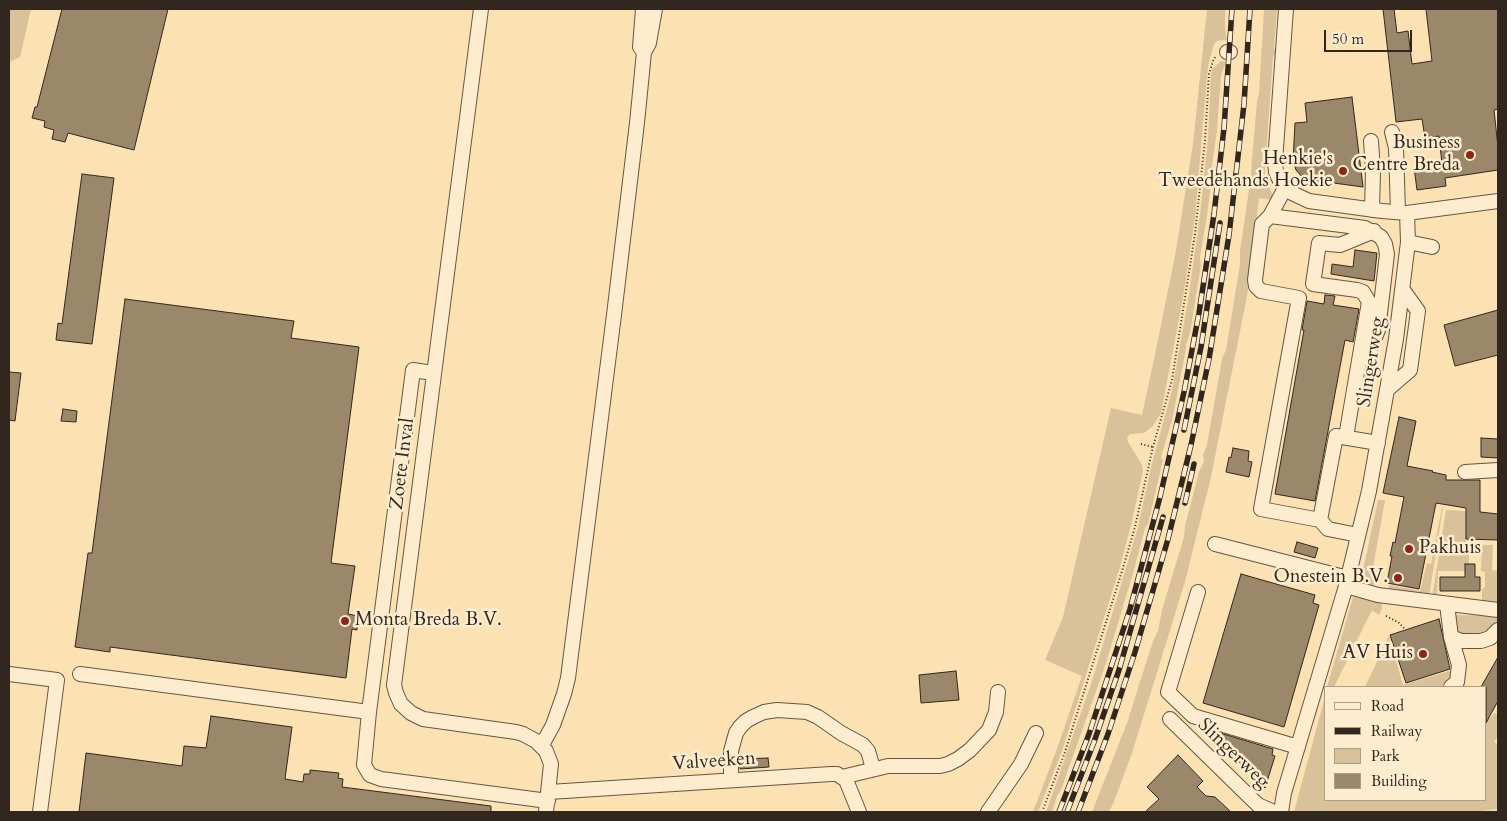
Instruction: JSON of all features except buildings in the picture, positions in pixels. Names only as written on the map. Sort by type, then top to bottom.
[{"type":"street","name":"Zoete Inval","points":[[481,9],[394,677],[396,693],[401,704],[410,713],[423,719],[516,732],[530,737],[542,745]]},
{"type":"street","points":[[643,9],[640,47],[644,52]]},
{"type":"street","points":[[548,801],[551,764],[542,745],[564,694],[568,678],[615,305],[644,52],[649,43],[655,9]]},
{"type":"street","points":[[1286,9],[1275,162],[1276,172],[1285,188],[1310,201],[1403,213],[1498,201]]},
{"type":"street","name":"Slingerweg","points":[[1281,812],[1284,793],[1347,582],[1388,389],[1408,242],[1396,148],[1392,132]]},
{"type":"street","points":[[1372,141],[1372,210]]},
{"type":"street","points":[[1285,188],[1270,216],[1264,221],[1261,228],[1255,280],[1256,286],[1264,293],[1299,298],[1261,509],[1320,520],[1328,529],[1358,535]]},
{"type":"street","points":[[1270,216],[1365,228],[1374,231],[1381,237],[1386,249],[1378,330],[1356,379]]},
{"type":"street","points":[[1346,438],[1369,307],[1367,297],[1358,290],[1313,284],[1319,243],[1340,245],[1374,231]]},
{"type":"street","points":[[1408,242],[1432,247]]},
{"type":"street","points":[[1382,292],[1402,292],[1418,311],[1420,317],[1414,366],[1388,389]]},
{"type":"street","name":"Valveeken","points":[[434,373],[413,370],[364,765],[367,772],[373,777],[548,801],[731,780],[903,765],[940,766],[958,759],[970,750],[989,730],[996,712],[998,692]]},
{"type":"street","points":[[1320,520],[1336,436],[1378,443]]},
{"type":"street","points":[[1465,472],[1498,470]]},
{"type":"street","points":[[1215,544],[1347,582],[1378,594],[1498,610]]},
{"type":"street","points":[[390,554],[410,557]]},
{"type":"street","points":[[1198,592],[1168,692],[1193,716],[1298,747]]},
{"type":"street","points":[[1447,604],[1451,637],[1459,665],[1457,682],[1452,686]]},
{"type":"street","points":[[1451,637],[1461,641],[1481,642],[1490,638],[1498,630]]},
{"type":"street","points":[[9,674],[57,680],[40,812]]},
{"type":"street","points":[[80,674],[370,712]]},
{"type":"street","points":[[731,780],[732,751],[736,733],[740,727],[746,721],[764,712],[778,710],[807,712],[818,716],[841,733],[863,745],[868,751],[873,768]]},
{"type":"street","name":"Slingerweg","points":[[1170,719],[1258,805],[1274,812]]},
{"type":"street","points":[[988,812],[1021,764],[1036,732]]},
{"type":"street","points":[[838,771],[849,784],[859,812]]},
{"type":"path","points":[[1042,812],[1065,752],[1118,586],[1172,380],[1189,278],[1202,176],[1209,74],[1215,57],[1220,53],[1228,52]]},
{"type":"path","points":[[1141,444],[1153,447]]},
{"type":"path","points":[[1386,616],[1398,622],[1404,628]]},
{"type":"green space","points":[[9,9],[31,9],[20,57],[9,62]]},
{"type":"green space","points":[[1207,9],[1225,9],[1227,40],[1217,41],[1214,44],[1208,66],[1195,217],[1183,298],[1161,413],[1153,426],[1144,433],[1130,434],[1127,438],[1142,465],[1143,471],[1131,525],[1120,567],[1062,751],[1038,812],[1033,812],[1082,676],[1045,660],[1063,617],[1111,408],[1142,415],[1175,256],[1193,144]]},
{"type":"green space","points":[[1264,9],[1277,9],[1274,48],[1278,53],[1273,56],[1265,171],[1273,200],[1259,198],[1247,296],[1211,477],[1186,578],[1132,753],[1115,799],[1109,812],[1092,812],[1127,723],[1153,641],[1158,631],[1162,610],[1184,537],[1199,472],[1204,461],[1203,455],[1207,445],[1222,359],[1226,350],[1240,264],[1259,94]]},
{"type":"green space","points":[[1221,61],[1226,62],[1221,75],[1211,184],[1200,257],[1201,265],[1190,333],[1186,345],[1172,421],[1161,458],[1163,460],[1148,524],[1145,528],[1106,663],[1061,790],[1052,812],[1046,812],[1091,684],[1126,568],[1172,390],[1189,294],[1200,215],[1208,138],[1211,75],[1212,69]]},
{"type":"green space","points":[[1378,500],[1385,500],[1373,568],[1378,570],[1374,586],[1359,580],[1364,566]]},
{"type":"green space","points":[[1442,507],[1429,597],[1387,590],[1390,585],[1420,591],[1427,563],[1431,564]]},
{"type":"green space","points":[[1446,510],[1466,511],[1466,551],[1469,552],[1469,571],[1438,571],[1437,598],[1432,598]]},
{"type":"green space","points":[[1482,545],[1493,545],[1492,570],[1498,571],[1498,606],[1482,604],[1485,572],[1481,571]]},
{"type":"green space","points":[[1353,597],[1378,600],[1382,603],[1379,615],[1372,610],[1334,686],[1327,686]]},
{"type":"green space","points":[[1454,615],[1498,616],[1498,624],[1482,636],[1462,635],[1456,631]]},
{"type":"green space","points":[[1389,636],[1403,685],[1456,669],[1463,678],[1462,686],[1365,686]]},
{"type":"green space","points":[[1324,700],[1324,801],[1487,801],[1487,721],[1495,713],[1498,714],[1498,736],[1494,742],[1498,745],[1498,809],[1473,812],[1294,812]]},
{"type":"railway","points":[[1059,812],[1089,734],[1130,609],[1160,497],[1184,392],[1199,313],[1214,214],[1224,128],[1232,9]]},
{"type":"railway","points":[[1078,812],[1108,734],[1135,652],[1168,539],[1191,445],[1209,359],[1229,235],[1244,104],[1250,9]]},
{"type":"railway","points":[[1184,430],[1201,347],[1220,223]]},
{"type":"railway","points":[[1185,503],[1194,464]]},
{"type":"railway","points":[[1067,812],[1119,670],[1163,517]]},
{"type":"place","name":"Business Centre Breda","points":[[1470,155]]},
{"type":"place","name":"Henkie's Tweedehands Hoekie","points":[[1343,171]]},
{"type":"place","name":"Pakhuis","points":[[1409,549]]},
{"type":"place","name":"Onestein B.V.","points":[[1398,578]]},
{"type":"place","name":"Monta Breda B.V.","points":[[345,621]]},
{"type":"place","name":"AV Huis","points":[[1423,654]]}]
